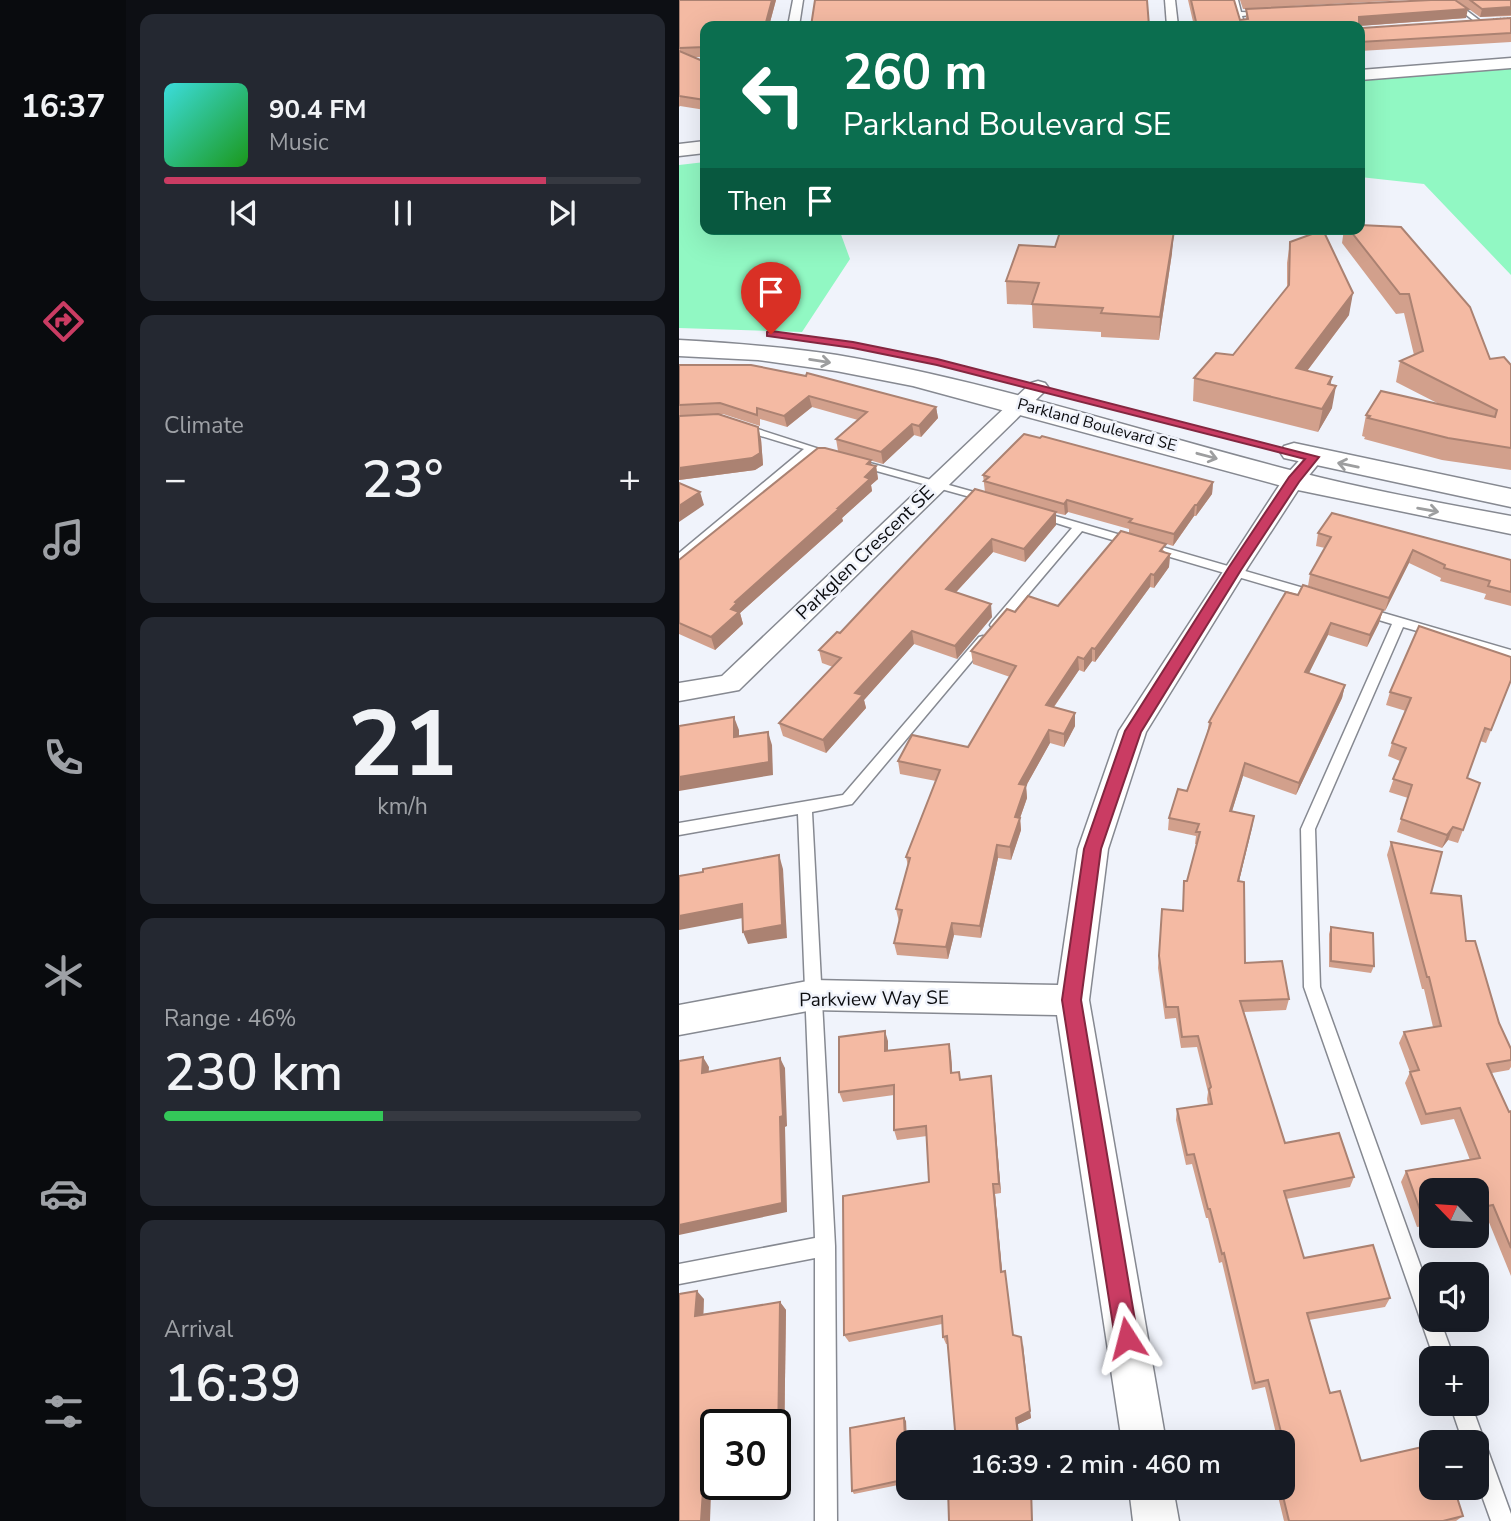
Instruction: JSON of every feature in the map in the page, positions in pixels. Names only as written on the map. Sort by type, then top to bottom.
[{"type":"street","points":[[795,21],[798,0]]},
{"type":"street","points":[[1170,0],[1172,21]]},
{"type":"street","points":[[1467,24],[1485,23]]},
{"type":"street","points":[[1365,66],[1511,55]]},
{"type":"street","points":[[1365,75],[1511,63]]},
{"type":"street","points":[[679,150],[700,148]]},
{"type":"street","points":[[679,160],[700,158]]},
{"type":"street","name":"Parkland Boulevard SE","points":[[679,330],[792,336],[937,362],[1030,396],[1303,469],[1415,508],[1511,524]]},
{"type":"street","name":"Parkland Boulevard SE","points":[[679,348],[743,349],[885,371],[1218,433]]},
{"type":"street","name":"Parkglen Crescent SE","points":[[679,692],[730,684],[1030,396]]},
{"type":"street","name":"Parkland Boulevard SE","points":[[1272,447],[1303,469],[1511,498]]},
{"type":"street","points":[[1142,1430],[1072,1000],[1093,849],[1133,731],[1234,570],[1303,469]]},
{"type":"street","name":"Parkview Way SE","points":[[679,1020],[813,995],[1072,1000]]},
{"type":"street","points":[[1153,1500],[1156,1521]]},
{"type":"lane","points":[[1235,0],[1241,21]]},
{"type":"lane","points":[[1440,3],[1452,1],[1485,23]]},
{"type":"lane","points":[[1239,14],[1279,12]]},
{"type":"lane","points":[[735,424],[811,449],[1001,503]]},
{"type":"lane","points":[[679,559],[811,449]]},
{"type":"lane","points":[[1027,511],[1323,598]]},
{"type":"lane","points":[[679,830],[847,800],[1079,527]]},
{"type":"lane","points":[[1349,606],[1511,654]]},
{"type":"lane","points":[[1399,622],[1308,829],[1312,987],[1440,1346]]},
{"type":"lane","points":[[806,808],[825,1246],[826,1521]]},
{"type":"lane","points":[[679,1274],[825,1246]]},
{"type":"lane","points":[[1489,1483],[1503,1521]]},
{"type":"green space","points":[[1511,67],[1511,275],[1424,184],[1365,178],[1365,80]]},
{"type":"green space","points":[[700,163],[700,235],[841,235],[850,259],[802,332],[679,328],[679,165]]},
{"type":"building","points":[[679,0],[772,0],[766,21],[700,21],[700,47],[679,48]]},
{"type":"building","points":[[815,0],[1147,0],[1149,21],[812,21]]},
{"type":"building","points":[[1191,0],[1234,0],[1240,20],[1248,19],[1246,9],[1431,0],[1455,0],[1468,9],[1359,17],[1359,21],[1196,21]]},
{"type":"building","points":[[1470,0],[1511,0],[1511,7],[1482,9]]},
{"type":"building","points":[[1511,18],[1511,33],[1365,42],[1365,28]]},
{"type":"building","points":[[679,51],[700,60],[700,99],[679,96]]},
{"type":"building","points":[[1365,225],[1401,227],[1470,307],[1490,359],[1504,357],[1511,365],[1511,448],[1448,438],[1368,418],[1370,416],[1366,415],[1381,391],[1495,417],[1497,410],[1400,361],[1423,351],[1409,294],[1400,294],[1354,235],[1365,235]]},
{"type":"building","points":[[1059,235],[1173,235],[1160,317],[1101,313],[1103,308],[1032,304],[1039,283],[1006,281],[1019,245],[1055,247]]},
{"type":"building","points":[[1309,235],[1325,235],[1353,293],[1296,368],[1332,377],[1328,384],[1336,386],[1322,409],[1194,378],[1216,353],[1233,355],[1289,285],[1290,242]]},
{"type":"building","points":[[679,365],[751,365],[806,376],[807,373],[936,407],[919,426],[912,424],[881,452],[836,439],[867,412],[809,396],[784,416],[757,408],[757,415],[720,403],[679,405]]},
{"type":"building","points":[[718,414],[758,427],[760,453],[752,458],[679,468],[679,416]]},
{"type":"building","points":[[1024,434],[1040,438],[1042,436],[1213,482],[1174,534],[1129,522],[1132,519],[1067,500],[1064,504],[984,481],[989,477],[983,475]]},
{"type":"building","points":[[818,448],[871,460],[867,464],[876,466],[865,477],[870,479],[840,508],[735,602],[737,603],[731,609],[739,612],[711,637],[679,623],[679,560]]},
{"type":"building","points":[[679,483],[700,492],[679,506]]},
{"type":"building","points":[[975,489],[1056,512],[1024,549],[992,539],[946,589],[991,604],[955,646],[912,631],[855,693],[863,695],[823,740],[779,723],[841,658],[819,650],[837,632],[840,633]]},
{"type":"building","points":[[1332,513],[1511,560],[1511,592],[1488,586],[1490,581],[1444,568],[1445,565],[1413,550],[1389,598],[1310,574],[1331,537],[1318,533]]},
{"type":"building","points":[[1121,531],[1166,544],[1160,551],[1170,554],[1154,575],[1151,574],[1095,649],[1092,648],[1084,659],[1078,657],[1046,705],[1075,713],[1064,734],[1049,730],[1019,784],[1026,785],[1015,817],[1020,818],[1010,847],[997,845],[980,926],[952,923],[946,947],[894,943],[902,910],[896,909],[910,858],[906,857],[940,770],[898,761],[912,735],[968,747],[1016,666],[971,651],[1007,609],[1015,612],[1028,596],[1058,606]]},
{"type":"building","points":[[1303,585],[1383,610],[1370,635],[1331,623],[1305,672],[1345,685],[1299,783],[1245,763],[1230,811],[1254,816],[1238,881],[1244,882],[1245,963],[1282,961],[1289,999],[1240,1001],[1285,1143],[1339,1133],[1354,1177],[1284,1191],[1304,1258],[1373,1245],[1390,1298],[1307,1313],[1330,1393],[1340,1391],[1361,1461],[1419,1448],[1419,1500],[1458,1500],[1463,1516],[1443,1521],[1289,1521],[1284,1500],[1295,1500],[1295,1430],[1280,1430],[1268,1380],[1255,1383],[1224,1253],[1222,1254],[1208,1209],[1194,1154],[1187,1155],[1177,1109],[1212,1104],[1209,1089],[1211,1087],[1198,1036],[1182,1037],[1178,1007],[1166,1007],[1159,956],[1162,909],[1183,911],[1184,881],[1187,881],[1200,832],[1196,832],[1199,824],[1169,818],[1178,789],[1187,791],[1211,723],[1209,722],[1218,706],[1286,592],[1298,595]]},
{"type":"building","points":[[1419,626],[1511,657],[1511,680],[1491,730],[1485,728],[1467,778],[1480,783],[1463,830],[1453,827],[1447,835],[1401,819],[1412,785],[1393,779],[1406,748],[1392,743],[1411,698],[1390,692]]},
{"type":"building","points":[[734,717],[734,737],[768,732],[769,762],[679,777],[679,726]]},
{"type":"building","points":[[1391,842],[1442,852],[1431,893],[1461,896],[1466,941],[1475,941],[1499,1023],[1511,1049],[1511,1060],[1487,1064],[1509,1112],[1511,1111],[1511,1248],[1493,1205],[1489,1206],[1489,1178],[1419,1178],[1419,1207],[1406,1171],[1480,1158],[1460,1108],[1426,1114],[1410,1072],[1419,1070],[1404,1032],[1441,1026]]},
{"type":"building","points":[[779,855],[782,925],[743,932],[742,904],[679,916],[679,876]]},
{"type":"building","points":[[1331,927],[1373,933],[1374,966],[1331,961]]},
{"type":"building","points":[[885,1031],[885,1051],[949,1044],[951,1073],[959,1072],[960,1080],[991,1076],[999,1184],[993,1184],[1001,1272],[1005,1271],[1013,1335],[1021,1337],[1030,1411],[1016,1418],[1018,1430],[955,1430],[947,1336],[943,1337],[942,1316],[844,1335],[843,1196],[929,1182],[926,1126],[894,1130],[894,1085],[839,1092],[839,1037]]},
{"type":"building","points":[[703,1057],[702,1073],[780,1058],[783,1116],[780,1117],[782,1203],[679,1225],[679,1061]]},
{"type":"building","points":[[697,1291],[695,1316],[780,1302],[778,1409],[700,1409],[701,1521],[679,1521],[679,1294]]},
{"type":"building","points":[[904,1418],[905,1430],[896,1430],[896,1481],[852,1491],[850,1428]]},
{"type":"building","points":[[948,1500],[1031,1500],[1032,1521],[949,1521]]},
{"type":"route","points":[[771,334],[853,345],[937,362],[1313,457],[1294,480],[1234,570],[1133,731],[1093,849],[1072,1000],[1127,1338]]}]
